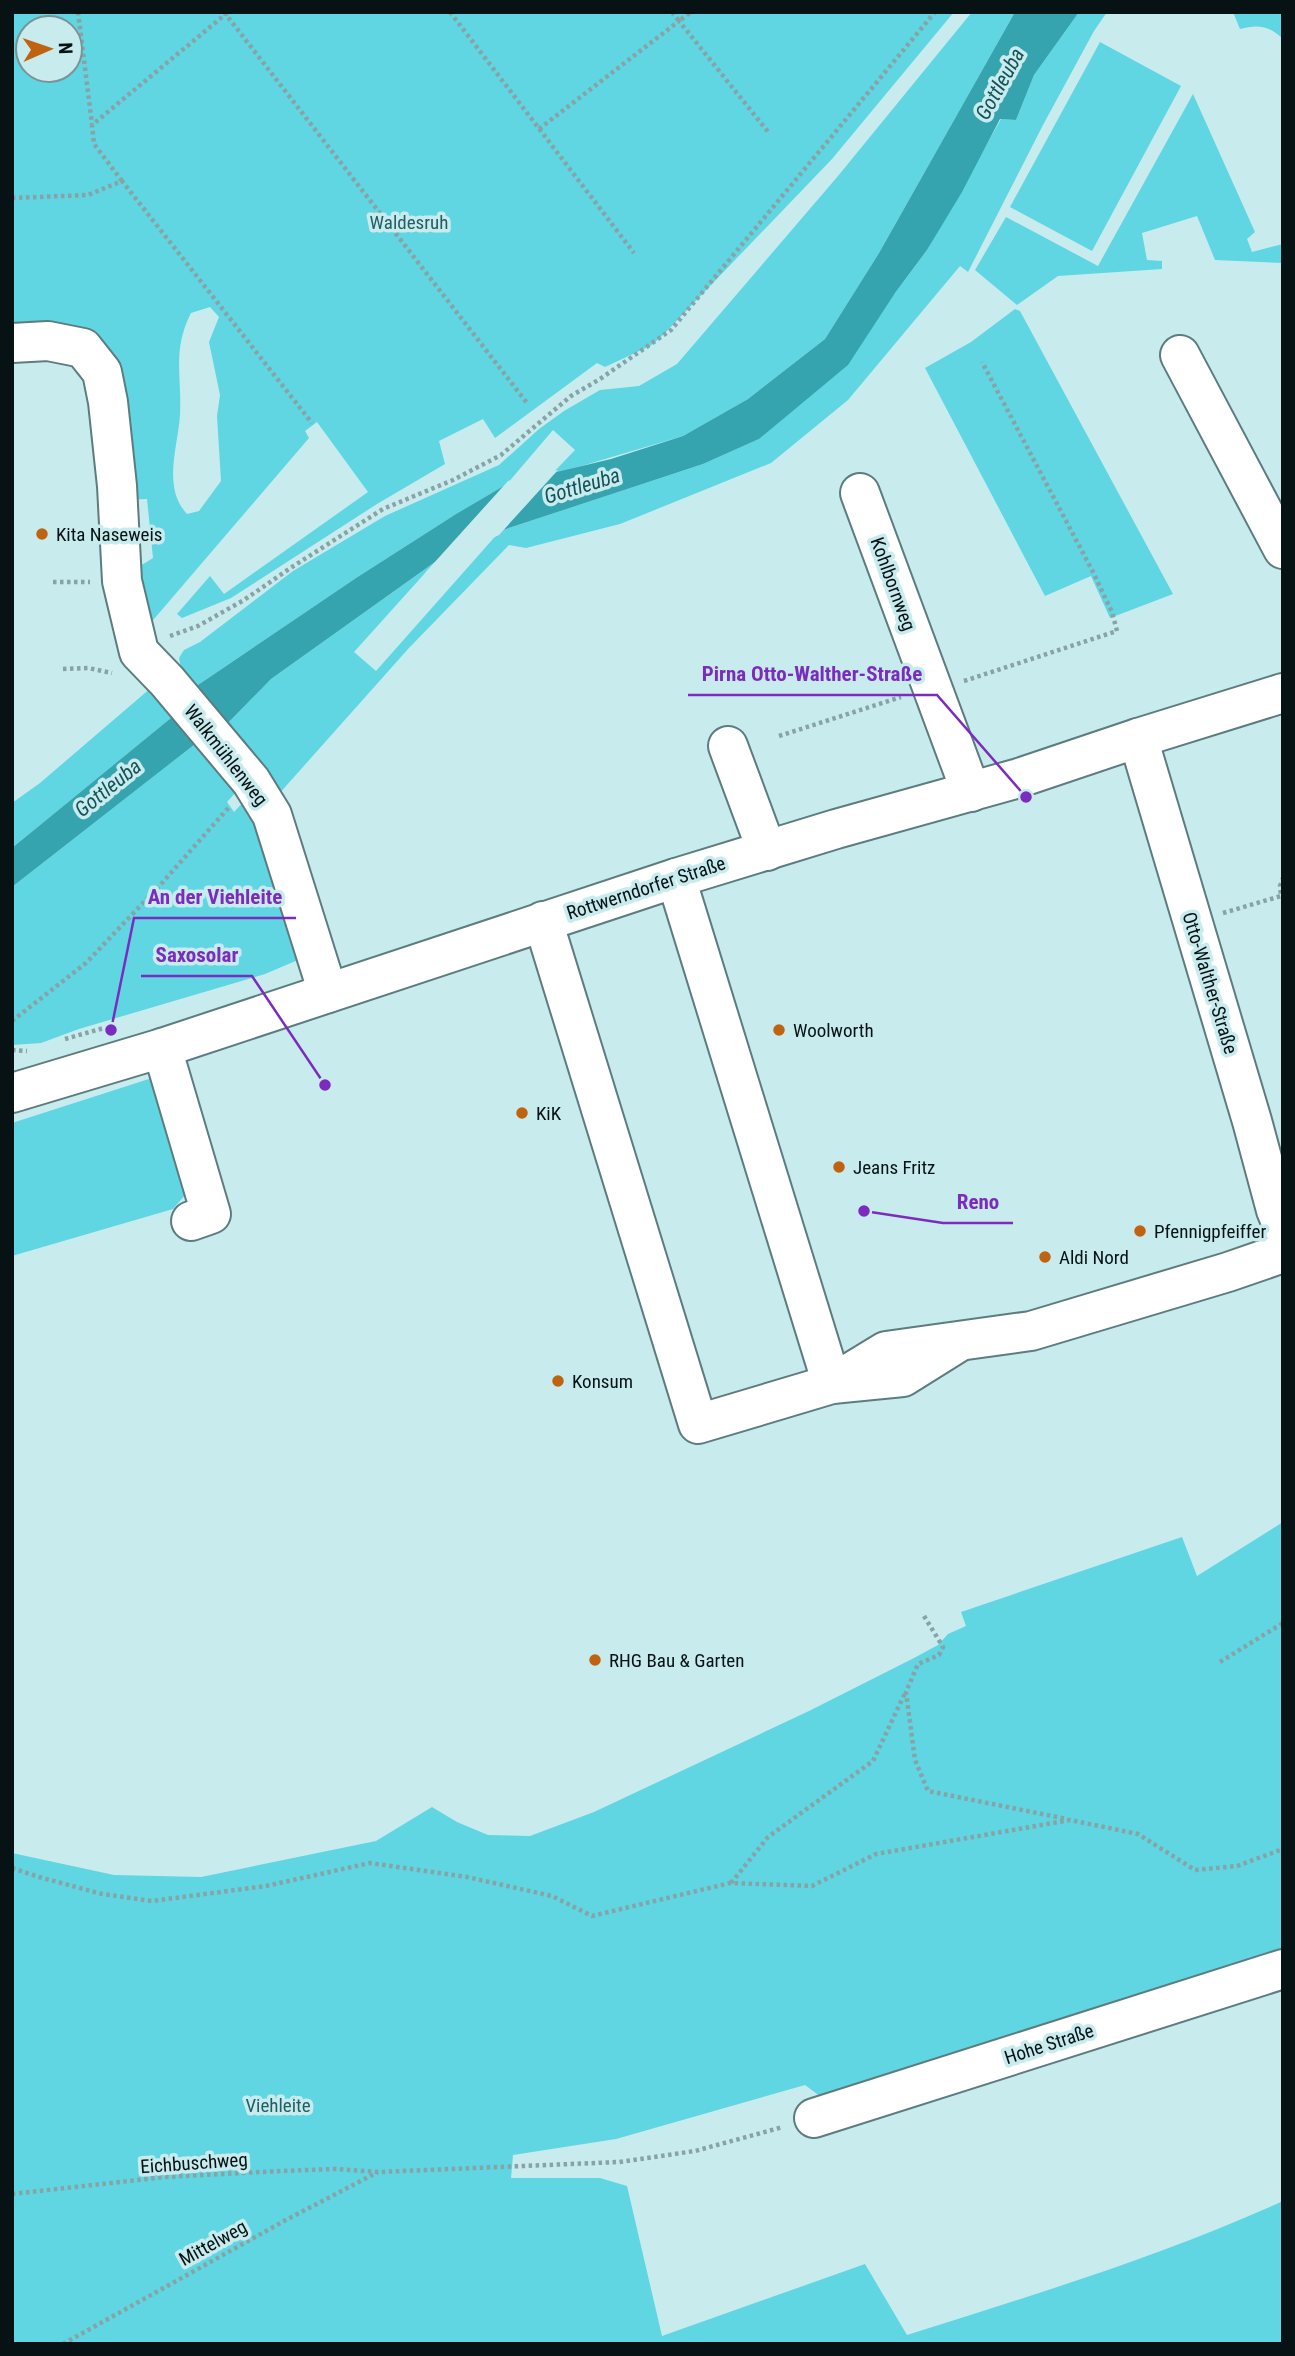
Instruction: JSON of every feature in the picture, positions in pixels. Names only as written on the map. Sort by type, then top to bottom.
[{"type":"street","points":[[12,344],[48,341],[82,348],[102,372],[117,486],[126,663]]},
{"type":"street","points":[[1180,355],[1283,549]]},
{"type":"street","name":"Kohlbornweg","points":[[860,493],[971,792]]},
{"type":"street","name":"Walkmühlenweg","points":[[126,663],[167,681],[241,769],[272,815],[328,993]]},
{"type":"street","name":"Rottwerndorfer Straße","points":[[12,1093],[162,1048],[676,878],[971,792],[1283,693]]},
{"type":"street","name":"Otto-Walther-Straße","points":[[1138,737],[1283,1227]]},
{"type":"street","points":[[728,747],[767,850]]},
{"type":"street","points":[[676,878],[832,1384]]},
{"type":"street","points":[[543,921],[698,1424],[832,1384],[886,1351],[1031,1331],[1283,1253]]},
{"type":"street","points":[[162,1048],[211,1214],[191,1221]]},
{"type":"street","name":"Hohe Straße","points":[[814,2118],[1283,1969]]},
{"type":"path","points":[[78,12],[94,144],[312,423]]},
{"type":"path","points":[[450,12],[634,253]]},
{"type":"path","points":[[672,12],[769,134]]},
{"type":"path","points":[[539,129],[691,12]]},
{"type":"path","points":[[63,669],[126,663],[164,638],[198,626],[244,600],[383,509],[453,480],[501,455],[571,396],[656,342],[671,330],[935,12]]},
{"type":"path","points":[[92,125],[225,13],[527,403]]},
{"type":"path","points":[[12,198],[88,195],[122,181]]},
{"type":"path","points":[[779,736],[1117,631],[1112,612],[1092,570],[982,362]]},
{"type":"path","points":[[12,1021],[86,962],[162,883],[241,769]]},
{"type":"path","points":[[1192,922],[1282,899],[1280,886],[1283,878]]},
{"type":"path","points":[[730,1884],[768,1837],[873,1761],[918,1664],[939,1655],[943,1647],[924,1616]]},
{"type":"path","points":[[1220,1662],[1283,1623]]},
{"type":"path","points":[[906,1692],[915,1760],[928,1791],[1138,1834],[1195,1870],[1237,1866],[1283,1849]]},
{"type":"path","points":[[12,1868],[102,1894],[152,1901],[266,1886],[370,1863],[467,1877],[552,1896],[592,1916],[730,1884],[812,1886],[876,1854],[1070,1820]]},
{"type":"path","name":"Eichbuschweg","points":[[12,2194],[165,2177],[335,2169],[379,2172],[619,2162],[695,2151],[814,2118]]},
{"type":"path","name":"Mittelweg","points":[[63,2344],[272,2227],[379,2172]]},
{"type":"green space","name":"Waldesruh","points":[[12,12],[954,12],[832,159],[650,346],[605,367],[597,363],[495,438],[483,419],[439,441],[445,464],[377,504],[231,598],[182,618],[177,614],[210,576],[224,594],[368,492],[317,422],[305,431],[309,438],[154,619],[146,624],[132,571],[153,558],[147,499],[123,500],[108,362],[12,335]],"holes":[[[210,307],[219,317],[209,342],[220,395],[217,416],[221,481],[199,511],[187,514],[179,503],[173,479],[180,415],[180,351],[185,326],[191,313]]]},
{"type":"green space","points":[[972,12],[1015,12],[879,253],[825,339],[748,399],[683,436],[551,475],[575,450],[553,430],[507,484],[356,578],[195,687],[181,669],[179,658],[184,650],[200,642],[293,571],[385,516],[499,465],[539,429],[600,390],[639,386],[677,364],[838,176]]},
{"type":"green space","points":[[1079,12],[1107,12],[1043,125],[968,272],[960,266],[848,400],[771,463],[620,524],[526,548],[509,545],[408,649],[278,795],[226,725],[271,679],[435,562],[354,652],[376,671],[500,531],[703,464],[759,439],[895,293],[927,250],[1001,119],[1016,120],[1034,75]]},
{"type":"green space","points":[[1233,12],[1283,12],[1283,39],[1263,27],[1240,29]]},
{"type":"green space","points":[[1100,42],[1181,86],[1092,251],[1010,207]]},
{"type":"green space","points":[[1193,94],[1255,232],[1247,239],[1252,252],[1283,244],[1283,263],[1215,260],[1197,216],[1142,233],[1147,260],[1162,261],[1162,269],[1058,276],[1017,305],[975,270],[1006,217],[1098,266]]},
{"type":"green space","points":[[1015,309],[1020,311],[1173,594],[1110,618],[1091,576],[1045,596],[925,368],[971,342]]},
{"type":"green space","points":[[152,687],[177,713],[12,848],[12,803],[40,783]]},
{"type":"green space","points":[[199,741],[237,791],[227,802],[234,812],[248,797],[298,960],[265,974],[79,1029],[41,1043],[12,1045],[12,887]]},
{"type":"green space","points":[[152,1078],[185,1195],[173,1209],[12,1256],[12,1123]]},
{"type":"green space","name":"Viehleite","points":[[1283,1522],[1283,1956],[829,2103],[805,2085],[616,2139],[513,2155],[511,2178],[600,2178],[627,2186],[662,2336],[865,2264],[907,2335],[1144,2257],[1283,2201],[1283,2344],[12,2344],[12,1853],[114,1875],[201,1877],[376,1841],[432,1807],[457,1822],[488,1835],[530,1836],[594,1812],[809,1711],[914,1658],[938,1645],[948,1634],[966,1626],[961,1612],[1182,1537],[1197,1576]]},
{"type":"water","name":"Gottleuba","points":[[1015,12],[1079,12],[1034,75],[1016,120],[1000,119],[962,192],[927,250],[848,365],[759,439],[703,464],[500,531],[435,562],[271,679],[226,725],[195,687],[356,578],[507,484],[611,459],[683,436],[748,399],[825,339],[879,253]]},
{"type":"water","name":"Gottleuba","points":[[177,713],[199,741],[12,887],[12,848]]},
{"type":"pier","points":[[558,470],[499,535],[424,574],[508,481]]},
{"type":"place","name":"Kita Naseweis","points":[[42,534]]},
{"type":"place","name":"Pirna Otto-Walther-Straße","points":[[1026,797]]},
{"type":"place","name":"An der Viehleite","points":[[111,1030]]},
{"type":"place","name":"Woolworth","points":[[779,1030]]},
{"type":"place","name":"Saxosolar","points":[[325,1085]]},
{"type":"place","name":"KiK","points":[[522,1113]]},
{"type":"place","name":"Jeans Fritz","points":[[839,1167]]},
{"type":"place","name":"Reno","points":[[864,1211]]},
{"type":"place","name":"Pfennigpfeiffer","points":[[1140,1231]]},
{"type":"place","name":"Aldi Nord","points":[[1045,1257]]},
{"type":"place","name":"Konsum","points":[[558,1381]]},
{"type":"place","name":"RHG Bau & Garten","points":[[595,1660]]}]
